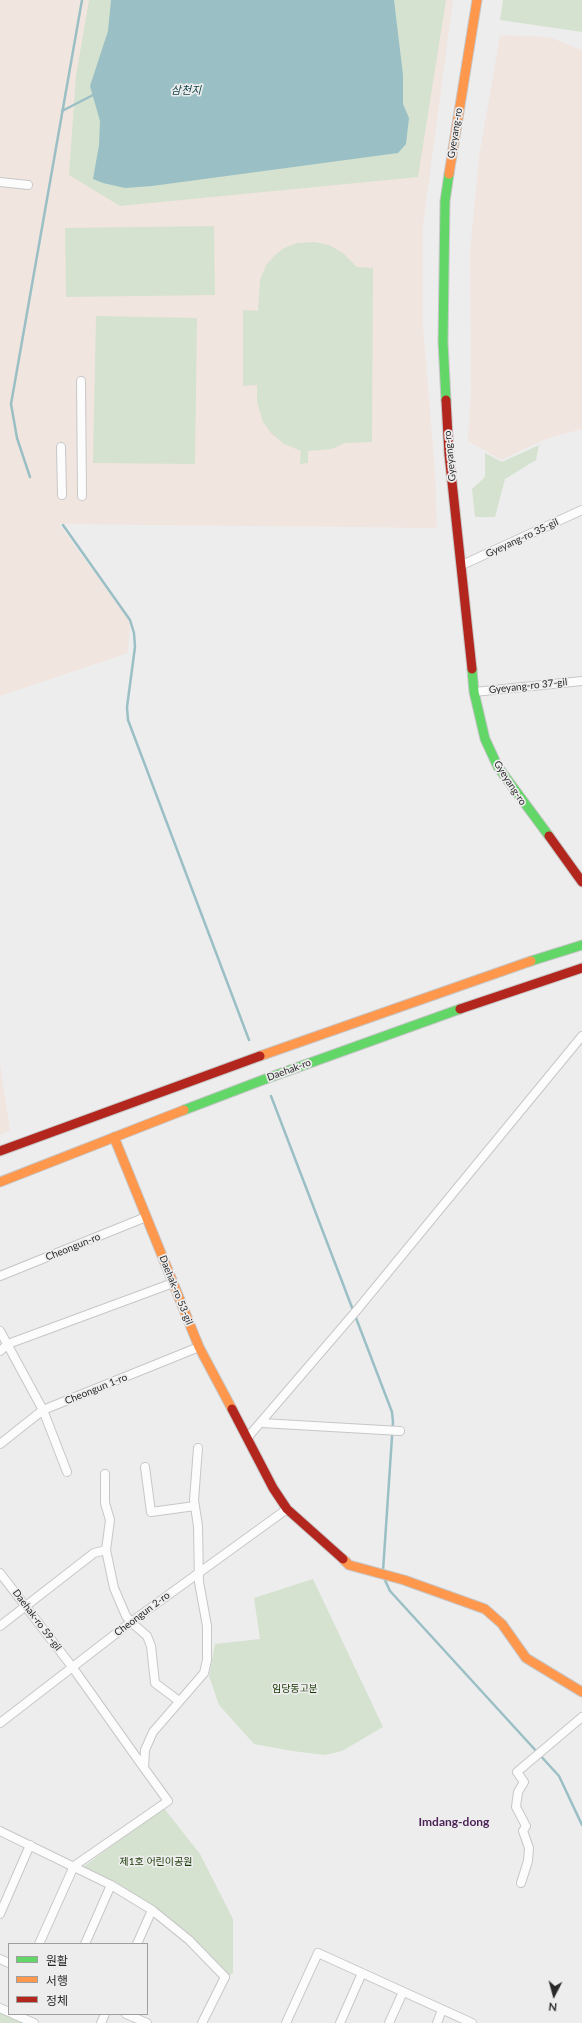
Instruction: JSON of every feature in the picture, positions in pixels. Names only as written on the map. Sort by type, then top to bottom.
[{"type":"street","name":"Gyeyang-ro","points":[[477,0],[445,201],[442,342],[444,394],[474,692],[485,739],[498,767],[582,882]]},
{"type":"street","points":[[0,182],[28,185]]},
{"type":"street","points":[[81,381],[82,496]]},
{"type":"street","points":[[61,447],[62,495]]},
{"type":"street","name":"Gyeyang-ro 35-gil","points":[[462,565],[582,510]]},
{"type":"street","name":"Gyeyang-ro 37-gil","points":[[474,692],[582,681]]},
{"type":"street","points":[[0,1151],[348,1024],[566,949],[582,946]]},
{"type":"street","name":"Daehak-ro","points":[[0,1182],[268,1078],[438,1017],[582,968]]},
{"type":"street","points":[[248,1437],[262,1423],[357,1310],[582,1036]]},
{"type":"street","name":"Daehak-ro 53-gil","points":[[114,1137],[199,1347],[248,1437],[273,1488],[287,1509],[349,1565],[376,1574],[391,1577],[486,1609],[502,1624],[526,1658],[582,1692]]},
{"type":"street","name":"Cheongun-ro","points":[[0,1276],[146,1217]]},
{"type":"street","points":[[0,1351],[8,1344],[173,1283]]},
{"type":"street","points":[[0,1331],[43,1410],[67,1472]]},
{"type":"street","name":"Cheongun 1-ro","points":[[0,1444],[43,1410],[199,1347]]},
{"type":"street","points":[[262,1423],[400,1431]]},
{"type":"street","points":[[144,1768],[145,1750],[153,1732],[204,1673],[207,1660],[207,1626],[198,1572],[198,1526],[194,1487],[198,1448]]},
{"type":"street","points":[[144,1467],[151,1512],[195,1506]]},
{"type":"street","points":[[105,1474],[105,1503],[110,1520],[106,1550],[114,1588],[126,1616],[148,1636],[151,1646],[155,1683],[180,1701]]},
{"type":"street","name":"Cheongun 2-ro","points":[[0,1723],[198,1572],[287,1509]]},
{"type":"street","points":[[0,1626],[94,1553],[106,1550]]},
{"type":"street","name":"Daehak-ro 59-gil","points":[[0,1573],[73,1668],[168,1801],[74,1866]]},
{"type":"street","points":[[520,1883],[528,1861],[529,1848],[524,1831],[526,1826],[516,1807],[518,1792],[524,1782],[517,1772],[548,1744],[582,1717]]},
{"type":"street","points":[[0,1831],[111,1885],[152,1910],[189,1940],[225,1977],[202,2023]]},
{"type":"street","points":[[1,1910],[30,1845]]},
{"type":"street","points":[[38,1943],[74,1866]]},
{"type":"street","points":[[85,1943],[111,1885]]},
{"type":"street","points":[[137,1943],[152,1910]]},
{"type":"street","points":[[286,2023],[318,1953],[472,2023]]},
{"type":"street","points":[[340,2023],[362,1973]]},
{"type":"street","points":[[389,2023],[403,1992]]},
{"type":"street","points":[[437,2023],[442,2010]]},
{"type":"street","points":[[15,2015],[34,2023]]},
{"type":"street","points":[[128,2015],[147,2023]]},
{"type":"shaded area","points":[[0,0],[453,0],[423,225],[423,326],[435,471],[437,528],[59,524],[130,622],[128,653],[0,696]]},
{"type":"shaded area","points":[[500,35],[549,37],[582,50],[582,429],[546,439],[501,460],[468,441],[471,390],[470,252],[479,157]]},
{"type":"shaded area","points":[[0,1064],[10,1130],[0,1135]]},
{"type":"green space","name":"삼천지","points":[[89,0],[446,0],[418,177],[120,206],[69,175],[76,76]]},
{"type":"green space","points":[[503,0],[582,0],[582,32],[500,20]]},
{"type":"green space","points":[[214,226],[215,295],[66,297],[65,228]]},
{"type":"green space","points":[[315,242],[329,245],[343,253],[357,267],[373,268],[372,442],[345,443],[332,449],[308,451],[308,463],[300,464],[301,451],[284,444],[271,433],[263,422],[257,402],[257,385],[243,386],[243,310],[258,311],[260,280],[266,265],[274,256],[284,248],[297,243]]},
{"type":"green space","points":[[96,316],[197,318],[195,464],[93,463]]},
{"type":"green space","points":[[539,445],[536,460],[505,479],[495,517],[475,517],[472,489],[485,477],[485,453],[502,462]]},
{"type":"green space","name":"임당동고분","points":[[313,1579],[383,1727],[342,1751],[325,1755],[254,1744],[219,1705],[209,1676],[215,1644],[260,1639],[254,1598]]},
{"type":"green space","name":"제1호 어린이공원","points":[[163,1807],[200,1854],[233,1919],[233,1973],[225,1977],[176,1929],[82,1868]]},
{"type":"green space","points":[[0,2008],[8,2012],[8,2015],[13,2015],[27,2023],[0,2023]]},
{"type":"water","name":"삼천지","points":[[111,0],[394,0],[403,75],[403,104],[409,118],[406,144],[398,153],[152,186],[125,188],[93,179],[99,145],[100,121],[90,86],[108,31]]},
{"type":"waterway","points":[[30,477],[17,438],[11,404],[82,0]]},
{"type":"waterway","points":[[62,111],[95,94]]},
{"type":"waterway","points":[[63,525],[130,620],[134,633],[135,647],[127,707],[128,720],[249,1040]]},
{"type":"waterway","points":[[271,1096],[392,1412],[393,1422],[383,1571]]},
{"type":"waterway","points":[[384,1578],[390,1591],[559,1776],[582,1825]]},
{"type":"traffic: fast","points":[[446,400],[443,342],[445,201],[449,174]]},
{"type":"traffic: fast","points":[[472,669],[474,692],[485,739],[498,767],[549,836]]},
{"type":"traffic: fast","points":[[531,961],[582,945]]},
{"type":"traffic: fast","points":[[184,1110],[460,1009]]},
{"type":"traffic: slow","points":[[449,174],[477,0]]},
{"type":"traffic: slow","points":[[260,1056],[531,961]]},
{"type":"traffic: slow","points":[[0,1182],[184,1110]]},
{"type":"traffic: slow","points":[[114,1137],[199,1347],[232,1409]]},
{"type":"traffic: slow","points":[[343,1559],[349,1565],[404,1580],[485,1609],[502,1624],[526,1658],[582,1692]]},
{"type":"traffic: jam","points":[[446,400],[449,454],[472,669]]},
{"type":"traffic: jam","points":[[549,836],[582,882]]},
{"type":"traffic: jam","points":[[460,1009],[582,968]]},
{"type":"traffic: jam","points":[[0,1151],[260,1056]]},
{"type":"traffic: jam","points":[[232,1409],[273,1488],[287,1509],[343,1559]]},
{"type":"district","name":"Imdang-dong","points":[[454,1822]]}]
